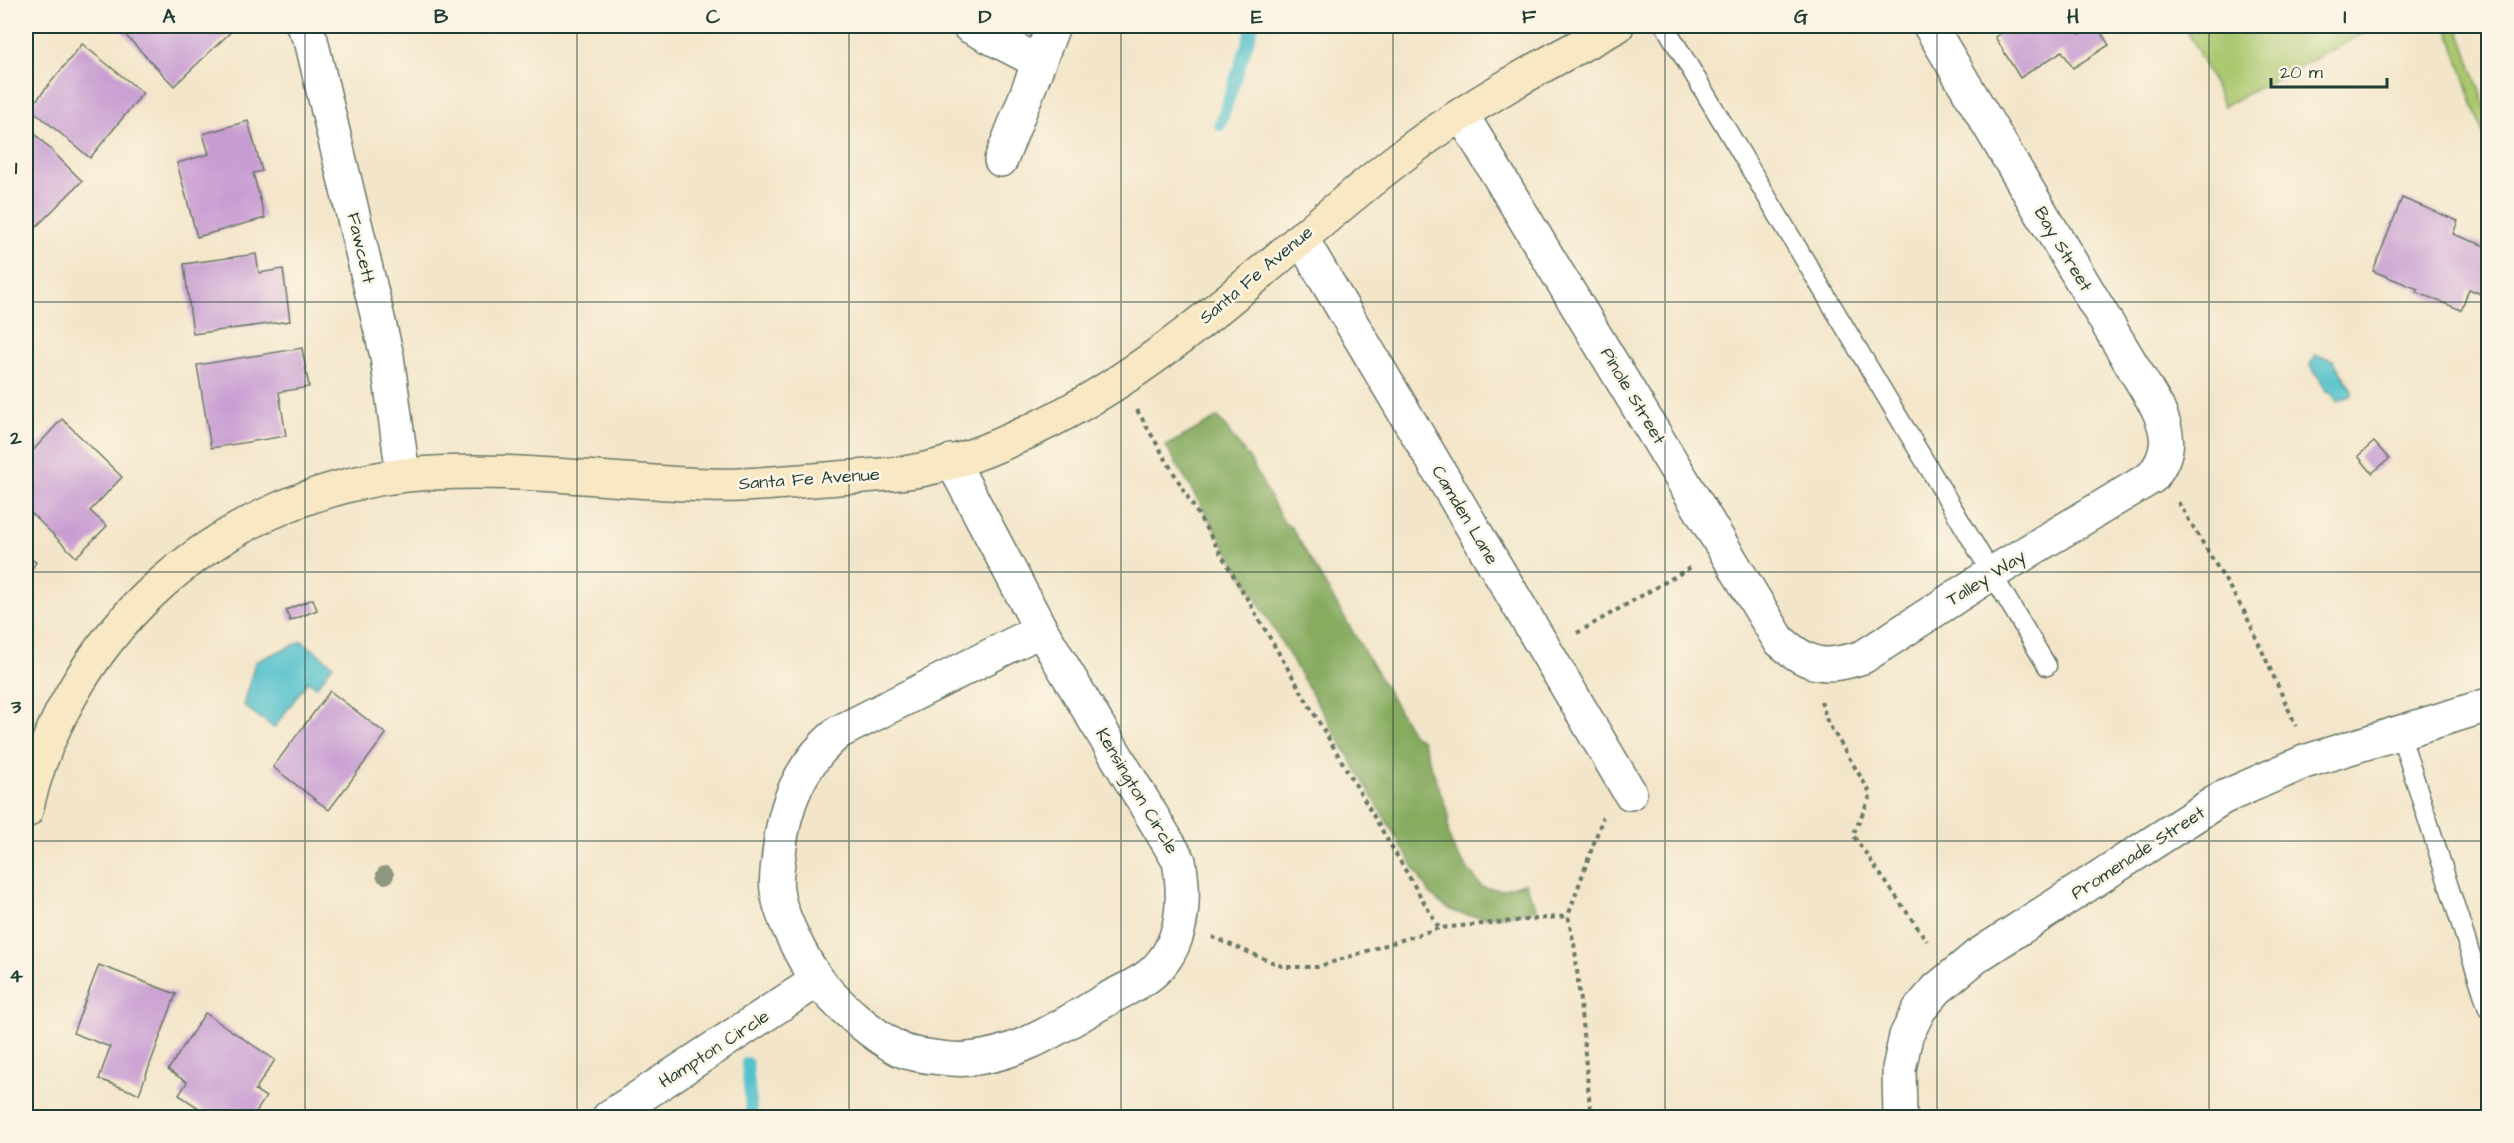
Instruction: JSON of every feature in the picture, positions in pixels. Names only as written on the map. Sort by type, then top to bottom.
[{"type":"street","name":"Fawcett","points":[[303,26],[312,40],[387,356],[403,476]]},
{"type":"street","points":[[969,26],[1039,62]]},
{"type":"street","points":[[1001,160],[1053,26]]},
{"type":"street","name":"Santa Fe Avenue","points":[[26,811],[46,745],[86,668],[139,604],[170,576],[204,550],[272,512],[331,491],[403,476],[518,475],[717,486],[912,472],[952,461],[1031,431],[1077,407],[1119,380],[1174,343],[1230,300],[1301,238],[1409,151],[1515,80],[1617,26]]},
{"type":"street","name":"Bay Street","points":[[1930,26],[2166,426],[2168,448],[2160,467],[2164,488]]},
{"type":"street","name":"Pinole Street","points":[[1462,115],[1779,640],[1796,655],[1816,664]]},
{"type":"street","name":"Camden Lane","points":[[1301,238],[1626,788]]},
{"type":"street","name":"Kensington Circle","points":[[952,461],[1041,630],[1179,861],[1184,890],[1174,943],[1150,974],[1030,1043],[1004,1052],[966,1060],[902,1051],[872,1033],[818,980],[784,918],[777,890],[781,838],[788,802],[801,773],[820,748],[839,732],[1041,630]]},
{"type":"street","name":"Talley Way","points":[[1816,664],[1840,664],[1863,657],[1994,572],[2164,488]]},
{"type":"street","name":"Promenade Street","points":[[1900,1118],[1899,1069],[1906,1036],[1919,1010],[1956,972],[2223,798],[2304,762],[2488,705]]},
{"type":"street","name":"Hampton Circle","points":[[609,1117],[818,980]]},
{"type":"lane","points":[[1665,26],[1994,572],[2047,666]]},
{"type":"lane","points":[[2400,733],[2488,1009]]},
{"type":"path","points":[[1119,380],[1439,928]]},
{"type":"path","points":[[2164,488],[2245,613],[2295,722],[2304,762]]},
{"type":"path","points":[[1545,651],[1725,548]]},
{"type":"path","points":[[1816,664],[1820,696],[1827,721],[1871,794],[1853,835],[1927,941]]},
{"type":"path","points":[[1591,1118],[1575,949],[1568,916],[1604,811],[1626,788]]},
{"type":"path","points":[[1179,923],[1284,966],[1317,968],[1439,928],[1568,916]]},
{"type":"green space","points":[[2183,26],[2378,26],[2224,106],[2192,39]]},
{"type":"green space","points":[[2447,26],[2458,26],[2488,116],[2488,149]]},
{"type":"green space","points":[[1218,417],[1250,460],[1284,523],[1292,528],[1413,735],[1422,740],[1449,816],[1449,836],[1457,854],[1482,887],[1501,890],[1525,883],[1537,910],[1479,917],[1457,913],[1429,893],[1166,446]]},
{"type":"water","points":[[2316,355],[2333,360],[2352,390],[2352,395],[2337,402],[2331,392],[2327,391],[2310,364]]},
{"type":"water","points":[[302,641],[333,665],[316,687],[308,681],[274,728],[244,706],[255,662]]},
{"type":"building","points":[[117,26],[237,26],[174,86]]},
{"type":"building","points":[[2013,26],[2075,26],[2080,34],[2097,26],[2109,45],[2073,68],[2062,51],[2020,78],[1995,37]]},
{"type":"building","points":[[82,44],[143,93],[90,158],[30,108]]},
{"type":"building","points":[[248,121],[262,171],[253,173],[265,218],[197,237],[177,163],[209,154],[203,134]]},
{"type":"building","points":[[30,129],[82,181],[26,237],[26,133]]},
{"type":"building","points":[[2402,198],[2458,221],[2453,234],[2488,247],[2488,297],[2469,289],[2461,310],[2373,271]]},
{"type":"building","points":[[256,254],[259,273],[283,269],[290,321],[193,334],[184,264]]},
{"type":"building","points":[[302,348],[309,387],[279,392],[286,436],[211,448],[197,365]]},
{"type":"building","points":[[62,419],[122,477],[90,511],[107,526],[76,557],[26,508],[26,458]]},
{"type":"building","points":[[2374,442],[2389,459],[2372,473],[2358,456]]},
{"type":"building","points":[[26,556],[36,562],[26,580]]},
{"type":"building","points":[[313,599],[317,610],[290,621],[286,610]]},
{"type":"building","points":[[330,691],[386,734],[329,810],[273,767]]},
{"type":"building","points":[[99,965],[176,994],[139,1094],[99,1079],[110,1047],[73,1033]]},
{"type":"building","points":[[205,1013],[275,1060],[255,1090],[266,1097],[252,1118],[214,1118],[179,1095],[187,1082],[168,1070]]},
{"type":"waterway","points":[[1220,125],[1253,26]]},
{"type":"waterway","points":[[747,1063],[752,1118]]}]
